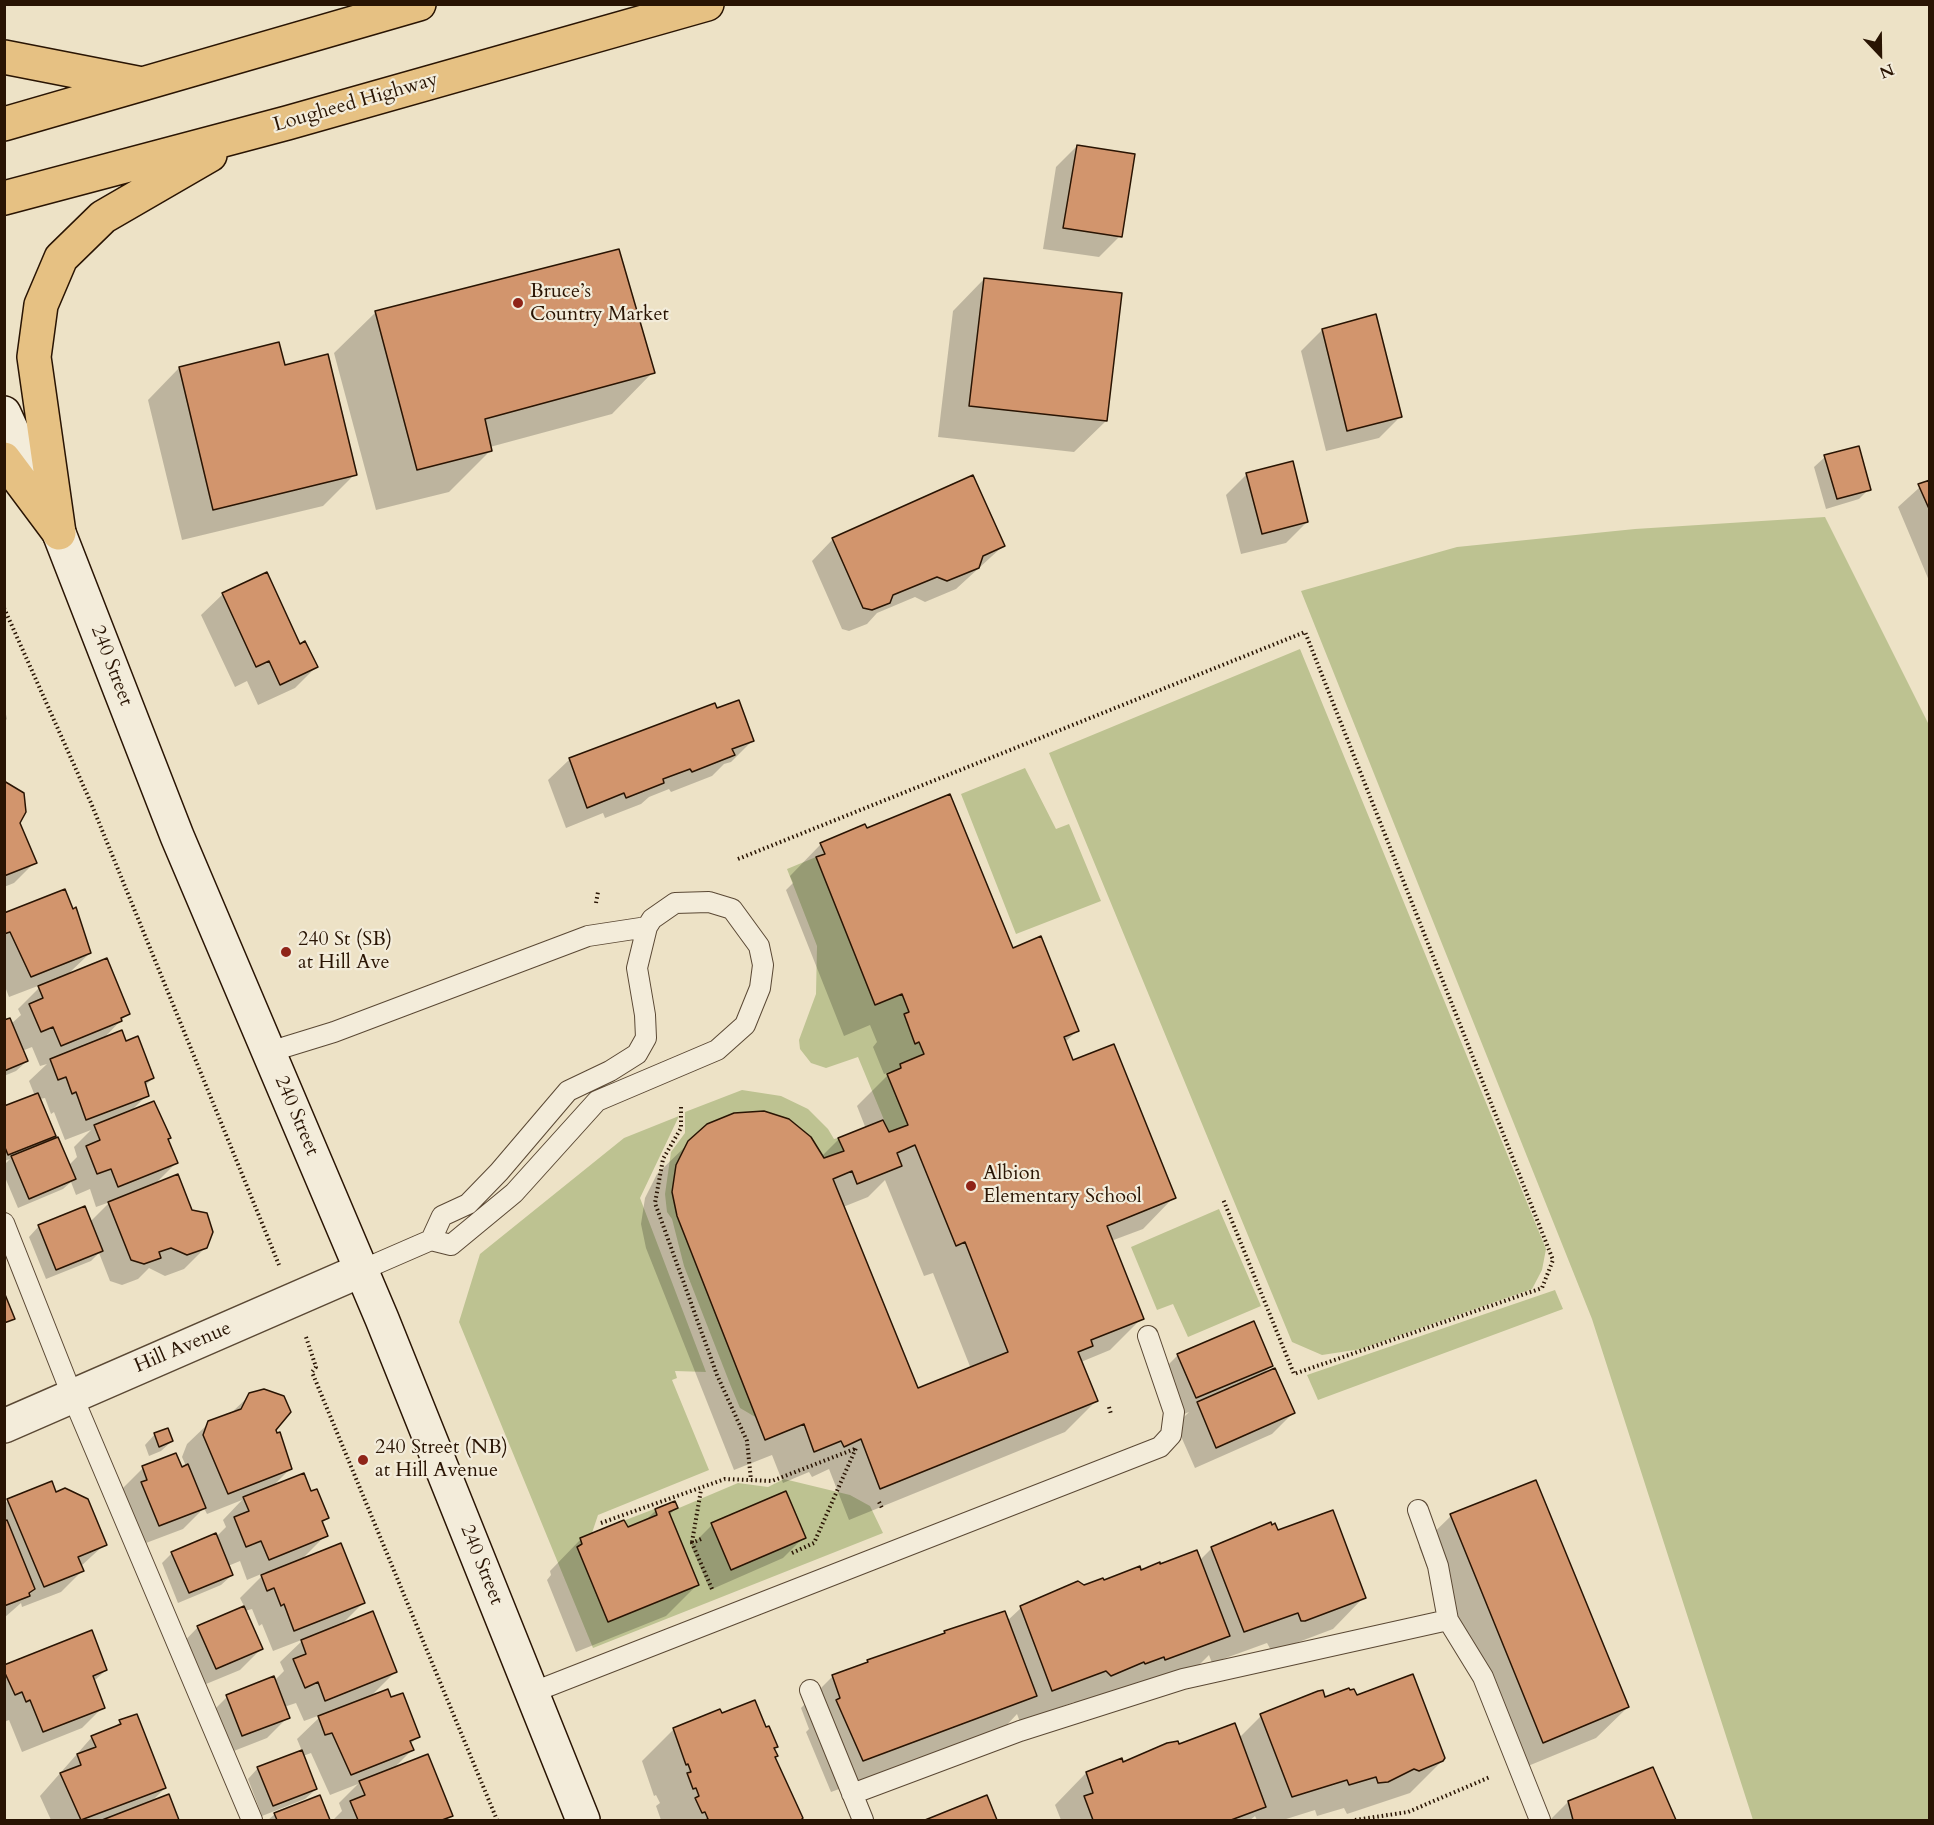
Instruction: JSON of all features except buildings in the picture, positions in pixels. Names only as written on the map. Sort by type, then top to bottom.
[{"type":"highway","points":[[4,124],[419,4]]},
{"type":"highway","name":"Lougheed Highway","points":[[4,198],[248,133],[707,4]]},
{"type":"highway","points":[[4,57],[141,84]]},
{"type":"highway","points":[[59,533],[34,357],[41,305],[61,258],[103,217],[248,133]]},
{"type":"highway","points":[[4,459],[59,533]]},
{"type":"main road","name":"240 Street","points":[[4,413],[59,533],[177,836],[362,1270],[583,1821]]},
{"type":"main road","name":"Hill Avenue","points":[[4,1426],[362,1270]]},
{"type":"lane","points":[[362,1270],[430,1240],[452,1245],[514,1193],[597,1101],[717,1050],[745,1024],[760,988],[763,965],[759,946],[732,909],[709,902],[675,903],[652,919],[647,927],[637,968],[645,1016],[646,1038],[637,1054],[610,1071],[568,1091],[500,1172],[468,1204],[442,1216],[430,1240]]},
{"type":"lane","points":[[270,1052],[334,1032],[588,936],[647,927]]},
{"type":"lane","points":[[4,1223],[72,1395],[243,1792],[252,1821]]},
{"type":"lane","points":[[531,1693],[1160,1447],[1171,1435],[1174,1412],[1148,1336]]},
{"type":"lane","points":[[1418,1510],[1438,1566],[1448,1620],[1484,1677],[1540,1821]]},
{"type":"lane","points":[[852,1794],[1020,1731],[1183,1679],[1448,1620]]},
{"type":"lane","points":[[810,1690],[863,1821]]},
{"type":"path","points":[[4,609],[91,803],[263,1227]]},
{"type":"path","points":[[738,859],[1305,632],[1553,1260],[1542,1288],[1294,1374],[1223,1199]]},
{"type":"path","points":[[681,1107],[681,1128],[663,1159],[654,1203],[717,1375],[747,1441],[751,1480]]},
{"type":"path","points":[[316,1367],[312,1372],[497,1821]]},
{"type":"path","points":[[1108,1407],[1112,1414]]},
{"type":"path","points":[[601,1523],[682,1492],[702,1490],[725,1479],[772,1480],[856,1448],[814,1543],[783,1557]]},
{"type":"path","points":[[702,1490],[692,1543],[713,1590]]},
{"type":"path","points":[[879,1502],[882,1508]]},
{"type":"path","points":[[692,1543],[701,1539]]},
{"type":"path","points":[[702,1595],[723,1585]]},
{"type":"path","points":[[1355,1821],[1408,1812],[1474,1781],[1496,1775]]},
{"type":"green space","points":[[1825,517],[1929,725],[1929,1820],[1753,1820],[1592,1319],[1301,591],[1457,547],[1635,529]]},
{"type":"green space","points":[[1300,649],[1546,1249],[1542,1270],[1532,1289],[1361,1349],[1322,1355],[1292,1342],[1049,753]]},
{"type":"green space","points":[[1025,768],[1056,829],[1069,824],[1101,901],[1016,934],[961,794]]},
{"type":"green space","points":[[816,857],[875,1005],[902,994],[909,1012],[904,1014],[915,1043],[919,1042],[924,1054],[900,1064],[901,1068],[887,1074],[908,1125],[889,1132],[858,1057],[826,1068],[811,1063],[800,1049],[799,1040],[816,994],[817,946],[787,869]]},
{"type":"green space","points":[[742,1090],[781,1096],[808,1109],[828,1129],[834,1139],[838,1138],[844,1151],[824,1158],[811,1137],[789,1119],[764,1111],[734,1113],[707,1124],[672,1192],[677,1216],[757,1418],[740,1408],[730,1384],[684,1266],[672,1219],[667,1212],[665,1194],[671,1152],[685,1133],[685,1112]]},
{"type":"green space","points":[[679,1116],[640,1198],[706,1372],[675,1371],[677,1378],[672,1380],[709,1470],[598,1515],[592,1533],[675,1501],[679,1508],[738,1483],[768,1487],[784,1479],[850,1495],[870,1506],[883,1533],[593,1648],[459,1322],[480,1254],[624,1138]]},
{"type":"green space","points":[[1219,1209],[1261,1306],[1188,1337],[1173,1304],[1157,1310],[1131,1247]]},
{"type":"green space","points":[[1555,1290],[1563,1309],[1318,1400],[1307,1375]]},
{"type":"place","name":"Bruce’s Country Market","points":[[518,303]]},
{"type":"place","name":"240 St (SB) at Hill Ave","points":[[286,952]]},
{"type":"place","name":"Albion Elementary School","points":[[971,1186]]},
{"type":"place","name":"240 Street (NB) at Hill Avenue","points":[[363,1460]]}]
